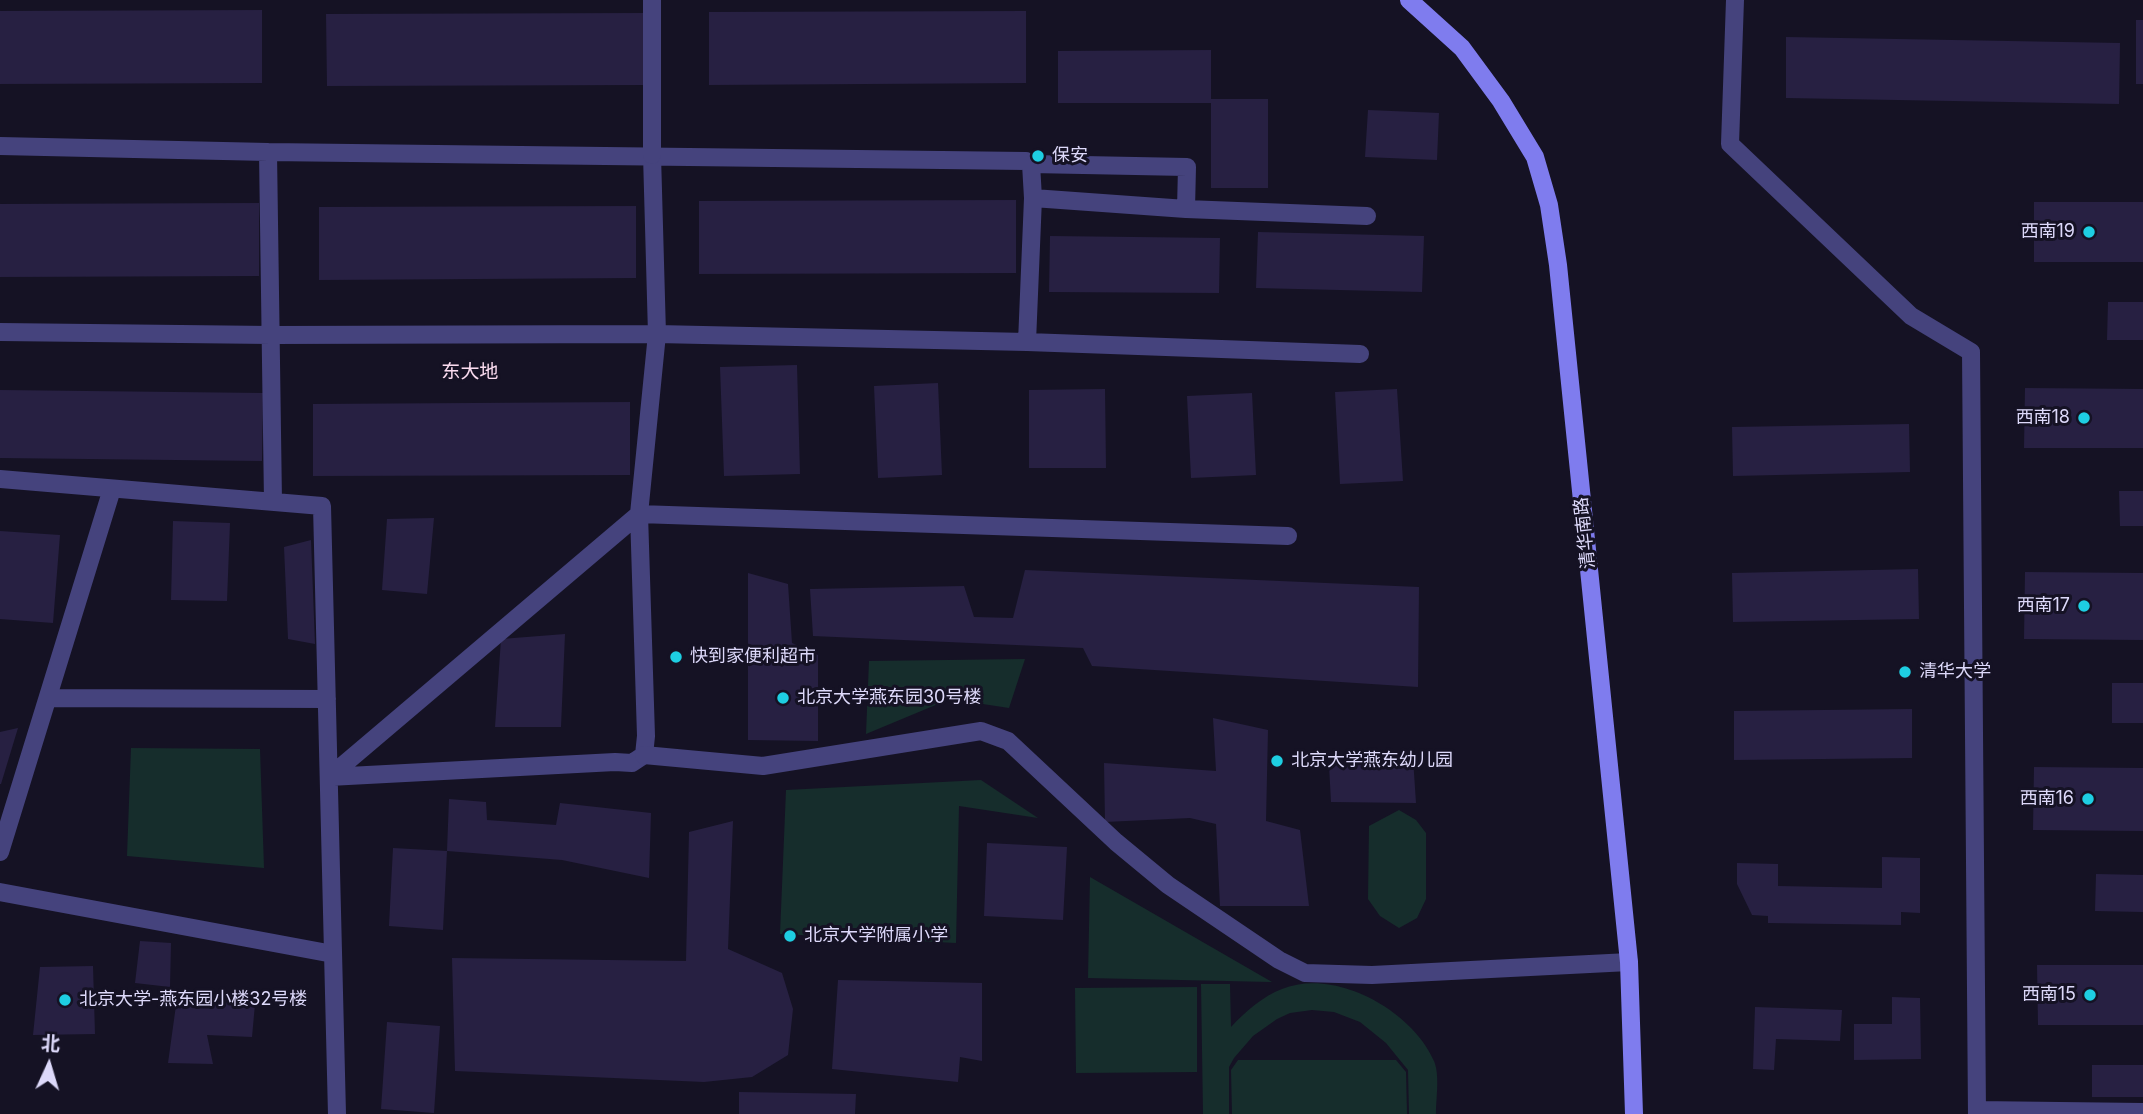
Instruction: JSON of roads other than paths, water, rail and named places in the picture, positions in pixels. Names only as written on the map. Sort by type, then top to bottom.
[{"type":"street","points":[[644,755],[639,514],[657,334],[652,155],[652,0]]},
{"type":"street","name":"清华南路","points":[[1409,0],[1462,48],[1501,101],[1535,157],[1549,205],[1558,265],[1629,962],[1634,1114]]},
{"type":"street","points":[[1735,0],[1730,144],[1911,316],[1971,352],[1977,1112],[2143,1112]]},
{"type":"street","points":[[0,146],[1026,161],[1031,164],[1187,167],[1186,209]]},
{"type":"street","points":[[268,152],[273,502]]},
{"type":"street","points":[[1027,342],[1033,198],[1031,164]]},
{"type":"street","points":[[1033,198],[1186,209],[1367,216]]},
{"type":"street","points":[[0,332],[271,335],[657,334],[1027,342],[1360,354]]},
{"type":"street","points":[[0,479],[322,506],[337,1114]]},
{"type":"street","points":[[0,852],[112,489]]},
{"type":"street","points":[[329,777],[639,514],[1288,536]]},
{"type":"street","points":[[48,698],[327,699]]},
{"type":"street","points":[[329,777],[632,763],[644,755],[763,766],[981,731],[1008,741],[1116,842],[1168,885],[1279,961],[1305,973],[1372,975],[1629,962]]},
{"type":"street","points":[[0,892],[333,954]]},
{"type":"place","name":"保安","points":[[1038,156]]},
{"type":"place","name":"西南19","points":[[2089,232]]},
{"type":"place","name":"西南18","points":[[2084,418]]},
{"type":"place","name":"西南17","points":[[2084,606]]},
{"type":"place","name":"快到家便利超市","points":[[676,657]]},
{"type":"place","name":"清华大学","points":[[1905,672]]},
{"type":"place","name":"北京大学燕东园30号楼","points":[[783,698]]},
{"type":"place","name":"北京大学燕东幼儿园","points":[[1277,761]]},
{"type":"place","name":"西南16","points":[[2088,799]]},
{"type":"place","name":"北京大学附属小学","points":[[790,936]]},
{"type":"place","name":"西南15","points":[[2090,995]]},
{"type":"place","name":"北京大学-燕东园小楼32号楼","points":[[65,1000]]},
{"type":"district","name":"东大地","points":[[470,372]]}]
